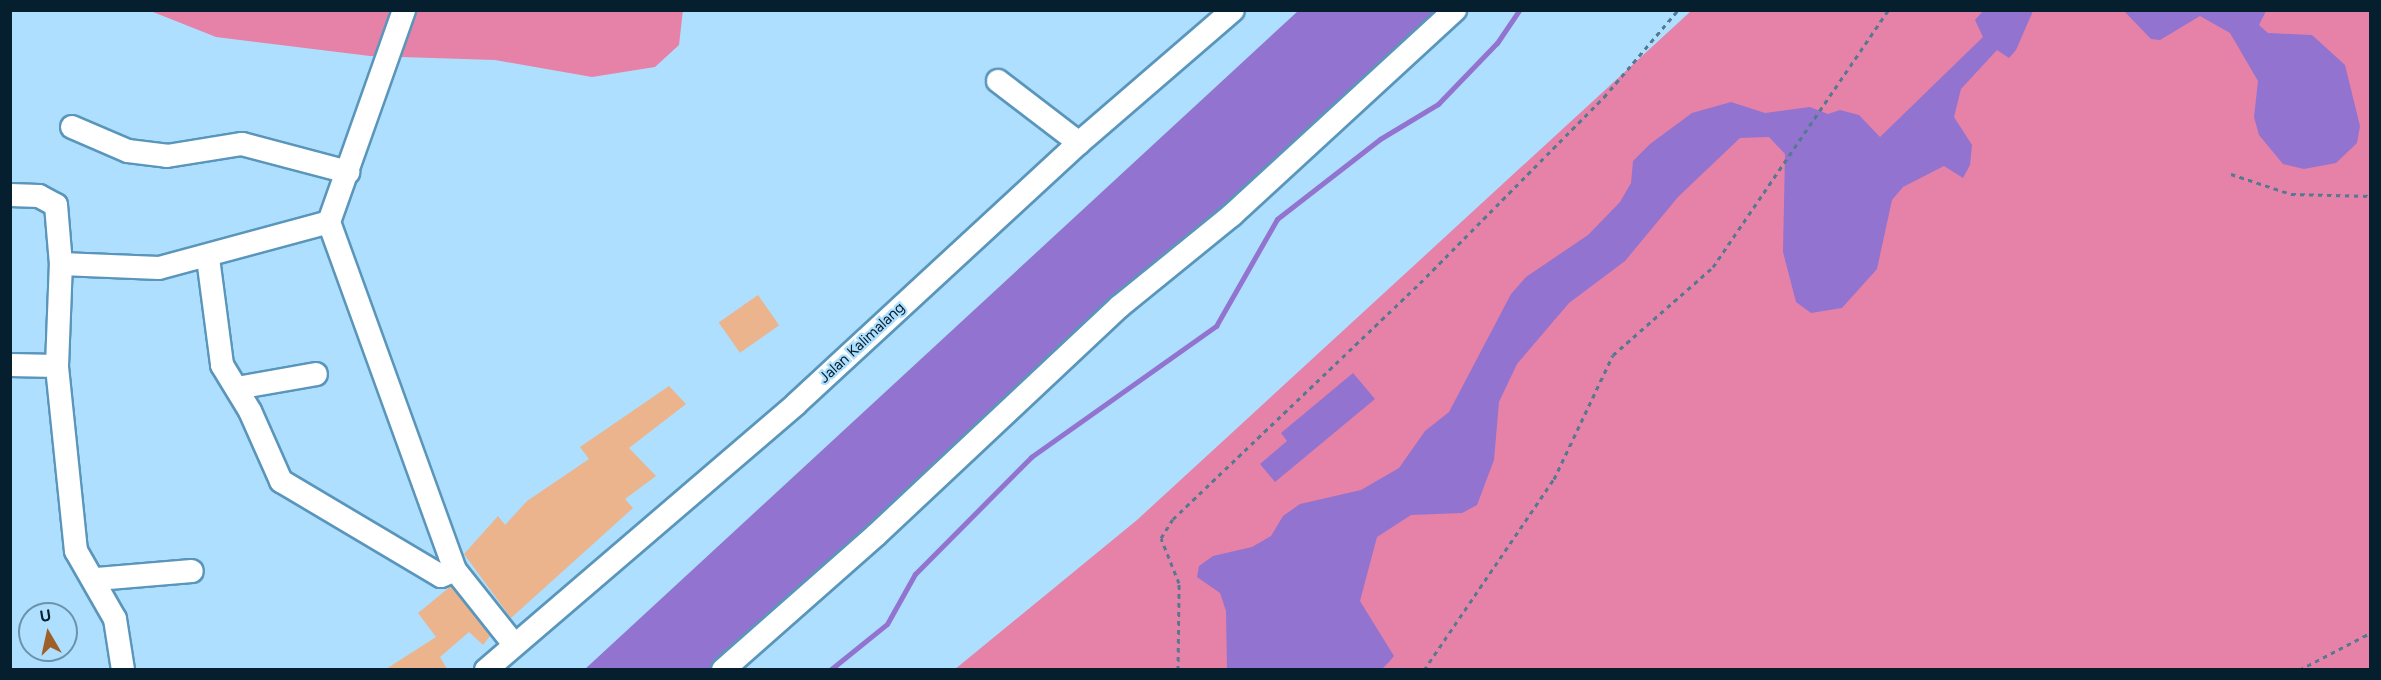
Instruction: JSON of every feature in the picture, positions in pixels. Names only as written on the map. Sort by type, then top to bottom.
[{"type":"street","points":[[404,10],[329,222],[455,570],[513,643]]},
{"type":"street","name":"Jalan Kalimalang","points":[[486,669],[513,643],[796,404],[1079,143],[1233,10]]},
{"type":"street","points":[[723,669],[876,535],[1120,306],[1232,214],[1455,10]]},
{"type":"street","points":[[998,81],[1079,143]]},
{"type":"street","points":[[72,127],[128,151],[167,156],[242,144],[348,172]]},
{"type":"street","points":[[10,195],[39,196],[56,205],[61,264],[57,366],[76,551],[97,579],[120,630],[123,669]]},
{"type":"street","points":[[61,264],[159,268],[208,258],[329,222]]},
{"type":"street","points":[[208,258],[222,365],[237,388],[281,481],[441,576],[455,570]]},
{"type":"street","points":[[10,365],[57,366]]},
{"type":"street","points":[[237,388],[316,374]]},
{"type":"street","points":[[97,579],[192,571]]},
{"type":"path","points":[[1178,669],[1180,592],[1161,538],[1173,519],[1428,274],[1604,97],[1678,10]]},
{"type":"path","points":[[1424,669],[1554,479],[1613,355],[1713,267],[1824,111],[1888,10]]},
{"type":"path","points":[[2231,174],[2291,194],[2370,196]]},
{"type":"path","points":[[2299,669],[2370,633]]},
{"type":"shaded area","points":[[683,10],[679,45],[655,67],[592,77],[495,60],[370,56],[216,37],[153,12]]},
{"type":"shaded area","points":[[1298,11],[1455,11],[722,669],[584,670]]},
{"type":"shaded area","points":[[1691,11],[2370,11],[2370,669],[954,670],[1137,520]]},
{"type":"shaded area","points":[[1983,11],[2033,11],[2016,50],[2009,58],[1997,50],[1961,89],[1954,117],[1972,145],[1970,165],[1963,178],[1944,166],[1903,187],[1892,200],[1877,269],[1842,308],[1811,313],[1796,302],[1783,252],[1785,154],[1769,137],[1740,138],[1678,197],[1625,261],[1569,303],[1517,364],[1499,402],[1494,460],[1477,505],[1462,513],[1411,515],[1377,537],[1360,601],[1394,656],[1389,662],[1381,670],[1227,669],[1226,611],[1220,593],[1197,577],[1199,566],[1213,556],[1252,547],[1271,536],[1283,516],[1300,504],[1361,490],[1399,468],[1425,431],[1449,412],[1511,294],[1526,277],[1588,235],[1620,202],[1631,183],[1633,161],[1650,144],[1692,113],[1731,102],[1765,113],[1810,107],[1828,114],[1840,110],[1859,115],[1880,137],[1983,37],[1975,20]]},
{"type":"shaded area","points":[[2124,11],[2266,11],[2259,25],[2268,33],[2312,35],[2345,65],[2360,126],[2357,143],[2336,163],[2304,169],[2283,164],[2259,135],[2254,117],[2258,81],[2230,33],[2200,16],[2160,40],[2151,39]]},
{"type":"shaded area","points":[[1353,373],[1375,399],[1275,482],[1260,464],[1287,441],[1281,433]]},
{"type":"building","points":[[758,295],[779,325],[740,353],[719,323]]},
{"type":"building","points":[[669,386],[686,404],[629,448],[656,476],[625,499],[633,508],[511,618],[464,554],[498,516],[505,525],[527,501],[589,459],[580,447]]},
{"type":"building","points":[[451,586],[490,636],[483,645],[469,632],[440,657],[447,669],[386,669],[436,637],[418,613]]},
{"type":"waterway","points":[[830,670],[887,624],[915,574],[1031,457],[1216,326],[1277,219],[1380,139],[1438,104],[1497,43],[1519,10]]}]
